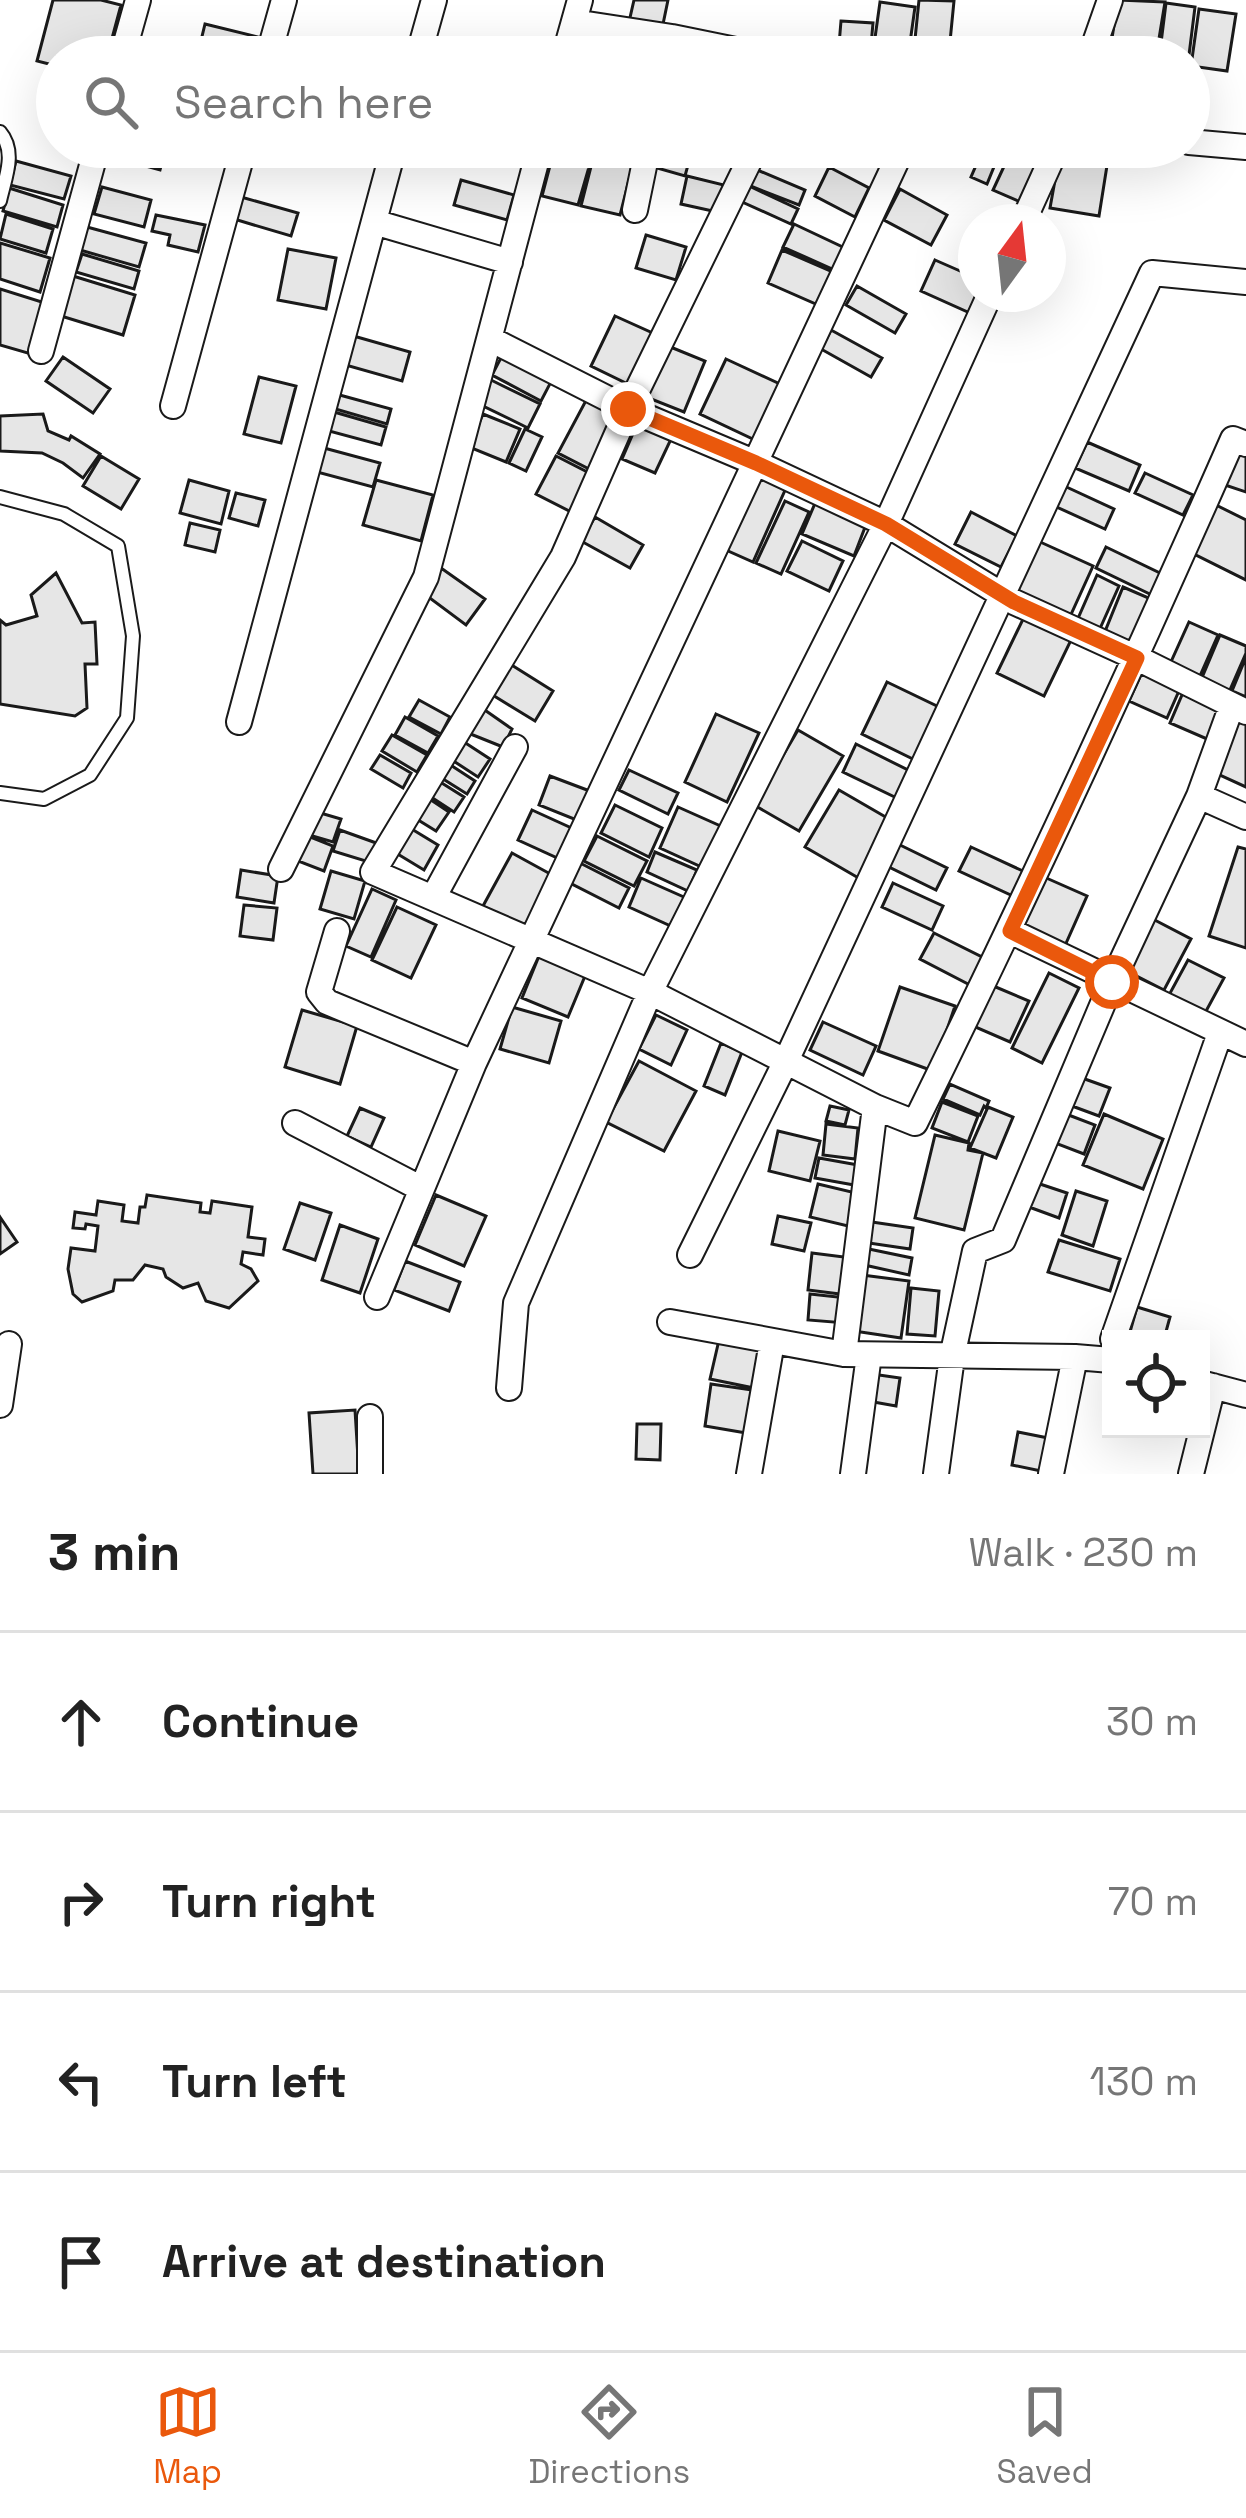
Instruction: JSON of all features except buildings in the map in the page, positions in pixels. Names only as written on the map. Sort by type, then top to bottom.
[{"type":"street","points":[[128,36],[138,0]]},
{"type":"street","points":[[274,36],[284,0]]},
{"type":"street","points":[[424,36],[434,0]]},
{"type":"street","points":[[1097,36],[1110,0]]},
{"type":"street","points":[[577,11],[641,36]]},
{"type":"street","points":[[1210,144],[1246,147]]},
{"type":"street","points":[[40,351],[91,168]]},
{"type":"street","points":[[173,406],[238,168]]},
{"type":"street","points":[[239,722],[388,168]]},
{"type":"street","points":[[281,869],[426,578],[535,168]]},
{"type":"street","points":[[635,210],[644,168]]},
{"type":"street","points":[[746,168],[562,556],[373,872],[650,992],[915,1123],[1137,658],[1233,439],[1246,444]]},
{"type":"street","points":[[377,1297],[473,1063],[893,168]]},
{"type":"street","points":[[1031,204],[1047,168]]},
{"type":"street","points":[[374,223],[510,262]]},
{"type":"street","points":[[690,1256],[786,1061],[1152,273],[1246,282]]},
{"type":"street","points":[[509,1388],[516,1303],[650,992],[886,524],[982,312]]},
{"type":"street","points":[[490,339],[628,409],[886,524],[1004,596],[1239,709],[1112,982],[1003,1240],[975,1251],[952,1357],[936,1474]]},
{"type":"street","points":[[433,898],[515,746]]},
{"type":"street","points":[[1199,796],[1246,817]]},
{"type":"street","points":[[337,931],[320,992],[327,1002],[473,1063]]},
{"type":"street","points":[[1010,931],[1246,1044]]},
{"type":"street","points":[[1117,1330],[1220,1033]]},
{"type":"street","points":[[853,1474],[875,1107]]},
{"type":"street","points":[[295,1124],[420,1187]]},
{"type":"street","points":[[670,1322],[857,1354],[1076,1357],[1102,1352]]},
{"type":"street","points":[[749,1474],[772,1342]]},
{"type":"street","points":[[0,1405],[9,1344]]},
{"type":"street","points":[[1051,1474],[1076,1357]]},
{"type":"street","points":[[1210,1385],[1245,1390]]},
{"type":"street","points":[[370,1417],[370,1474]]},
{"type":"street","points":[[1192,1474],[1198,1438]]},
{"type":"lane","points":[[0,132],[8,141],[10,157],[0,201]]},
{"type":"lane","points":[[0,497],[64,514],[118,546],[133,636],[127,718],[90,776],[44,799],[0,794]]},
{"type":"route","points":[[628,409],[886,524],[1014,602],[1137,658],[1010,931],[1112,982]]}]
